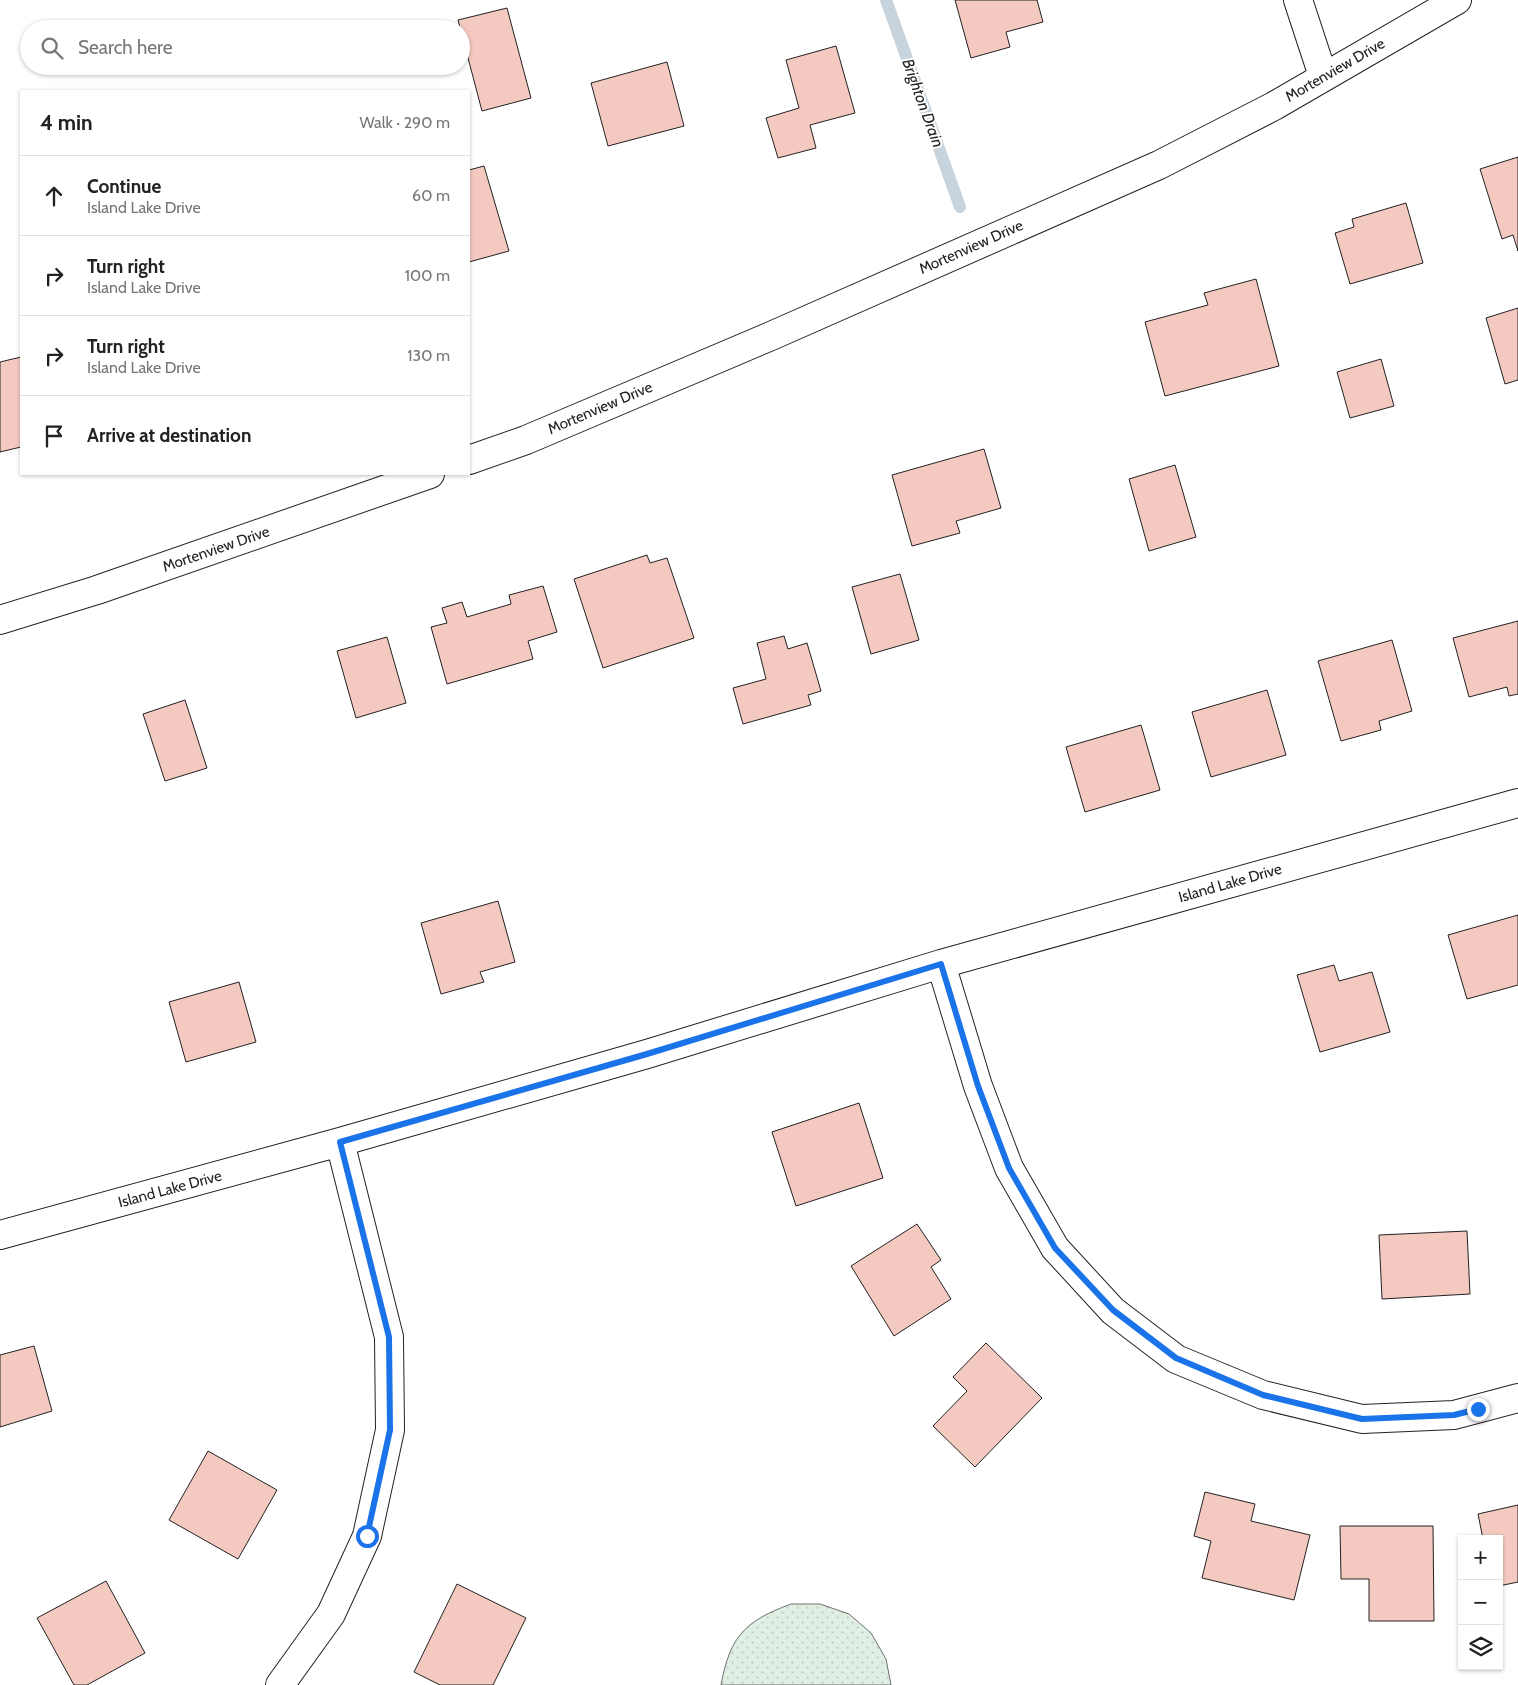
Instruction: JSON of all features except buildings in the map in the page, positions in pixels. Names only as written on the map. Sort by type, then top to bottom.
[{"type":"street","points":[[1298,0],[1323,76]]},
{"type":"street","name":"Mortenview Drive","points":[[470,460],[526,440],[1159,166],[1274,106],[1457,0]]},
{"type":"street","name":"Mortenview Drive","points":[[0,620],[115,584],[427,475]]},
{"type":"street","name":"Island Lake Drive","points":[[0,1235],[340,1142],[647,1054],[941,964],[1518,803]]},
{"type":"street","points":[[941,964],[978,1086],[1009,1168],[1055,1248],[1113,1310],[1176,1358],[1263,1395],[1362,1419],[1454,1415],[1518,1398]]},
{"type":"street","points":[[280,1685],[331,1614],[367,1536],[390,1430],[389,1337],[340,1142]]},
{"type":"green space","points":[[791,1604],[820,1604],[849,1614],[871,1633],[886,1659],[891,1685],[721,1685],[729,1654],[742,1632],[762,1617]]},
{"type":"waterway","name":"Brighton Drain","points":[[886,0],[960,207]]},
{"type":"route","points":[[367,1536],[390,1430],[389,1337],[340,1142],[647,1054],[941,964],[978,1086],[1009,1168],[1055,1248],[1113,1310],[1176,1358],[1263,1395],[1362,1419],[1454,1415],[1478,1409]]}]
